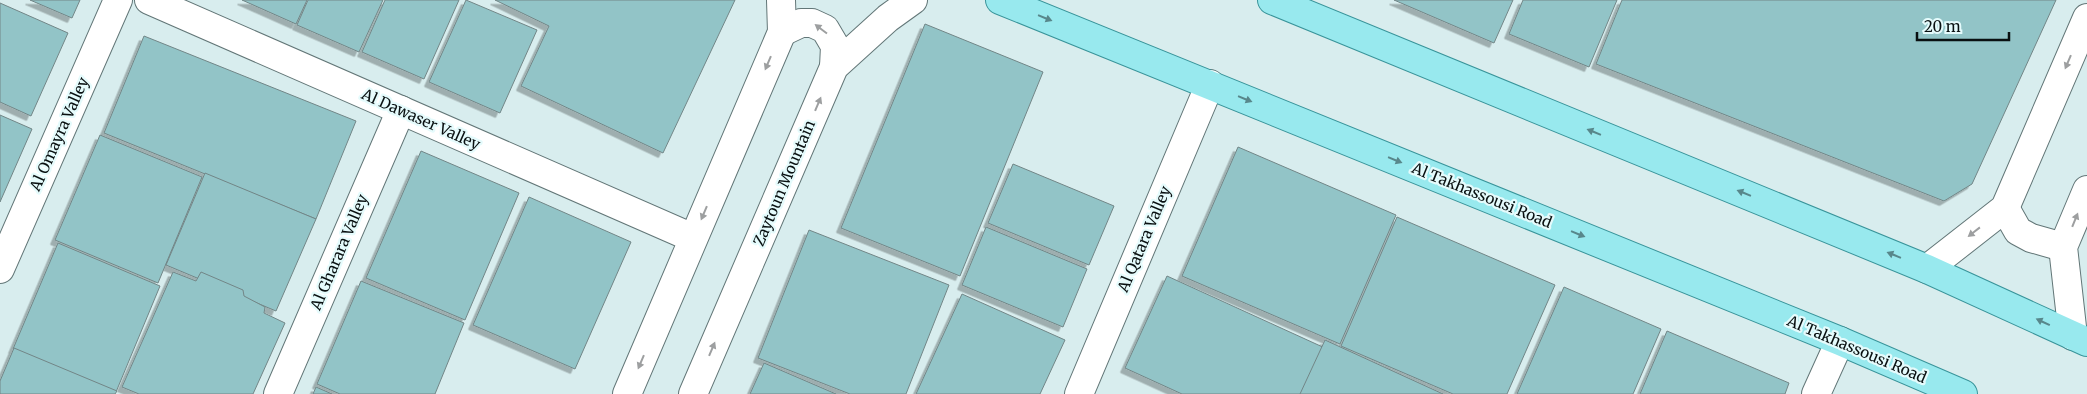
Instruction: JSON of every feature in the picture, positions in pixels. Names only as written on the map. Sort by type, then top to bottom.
[{"type":"main road","name":"Al Takhassousi Road","points":[[1000,0],[1840,341],[1963,394]]},
{"type":"main road","points":[[1272,0],[1927,269],[2080,339]]},
{"type":"street","name":"Al Omayra Valley","points":[[0,269],[118,0]]},
{"type":"street","name":"Al Dawaser Valley","points":[[149,0],[693,238]]},
{"type":"street","points":[[627,394],[782,32],[781,0]]},
{"type":"street","name":"Zaytoun Mountain","points":[[693,394],[834,67],[888,18],[913,0]]},
{"type":"street","points":[[1927,269],[2005,208],[2087,18]]},
{"type":"street","points":[[782,32],[801,23],[812,23],[825,29],[836,46],[834,67]]},
{"type":"street","name":"Al Qatara Valley","points":[[1079,394],[1210,84]]},
{"type":"street","name":"Al Gharara Valley","points":[[278,394],[401,110]]},
{"type":"street","points":[[2080,339],[2064,247],[2087,190]]},
{"type":"street","points":[[2005,208],[2018,231],[2031,238],[2064,247]]},
{"type":"street","points":[[1816,394],[1840,341]]},
{"type":"building","points":[[30,0],[80,0],[72,18]]},
{"type":"building","points":[[242,0],[307,0],[296,24]]},
{"type":"building","points":[[308,0],[383,0],[359,52],[297,25]]},
{"type":"building","points":[[385,0],[459,0],[424,79],[362,52]]},
{"type":"building","points":[[466,0],[537,30],[500,113],[429,82]]},
{"type":"building","points":[[495,0],[735,0],[663,153],[521,86],[549,26]]},
{"type":"building","points":[[1394,0],[1513,0],[1494,43]]},
{"type":"building","points":[[1523,0],[1617,0],[1589,67],[1509,34]]},
{"type":"building","points":[[1622,0],[2056,0],[1972,184],[1944,201],[1596,64]]},
{"type":"building","points":[[0,3],[68,33],[31,116],[0,102]]},
{"type":"building","points":[[925,24],[1043,72],[960,276],[841,228]]},
{"type":"building","points":[[144,36],[356,121],[316,219],[104,133]]},
{"type":"building","points":[[0,115],[32,129],[0,202]]},
{"type":"building","points":[[100,135],[202,177],[158,283],[55,240]]},
{"type":"building","points":[[1238,147],[1396,215],[1340,344],[1182,276]]},
{"type":"building","points":[[421,151],[519,193],[465,320],[366,278]]},
{"type":"building","points":[[1013,164],[1114,206],[1089,265],[988,223]]},
{"type":"building","points":[[205,173],[316,219],[276,311],[166,265]]},
{"type":"building","points":[[529,197],[631,242],[575,369],[473,325]]},
{"type":"building","points":[[1397,217],[1555,285],[1507,394],[1453,394],[1341,346]]},
{"type":"building","points":[[986,227],[1087,269],[1063,327],[962,285]]},
{"type":"building","points":[[809,230],[949,285],[906,394],[850,394],[758,358]]},
{"type":"building","points":[[58,243],[160,286],[116,392],[13,349]]},
{"type":"building","points":[[173,272],[196,281],[201,272],[243,290],[244,296],[265,307],[264,313],[285,323],[253,394],[139,394],[122,387]]},
{"type":"building","points":[[1167,276],[1338,354],[1320,394],[1182,394],[1125,368]]},
{"type":"building","points":[[361,281],[464,323],[435,394],[340,394],[317,384]]},
{"type":"building","points":[[1564,287],[1661,329],[1633,394],[1517,394]]},
{"type":"building","points":[[962,294],[1065,340],[1040,394],[916,394]]},
{"type":"building","points":[[1667,331],[1789,383],[1785,394],[1640,394]]},
{"type":"building","points":[[1325,340],[1443,394],[1300,394]]},
{"type":"building","points":[[14,348],[117,391],[115,394],[0,394],[0,381]]},
{"type":"building","points":[[764,363],[836,394],[750,394]]},
{"type":"building","points":[[316,387],[332,394],[313,394]]}]
